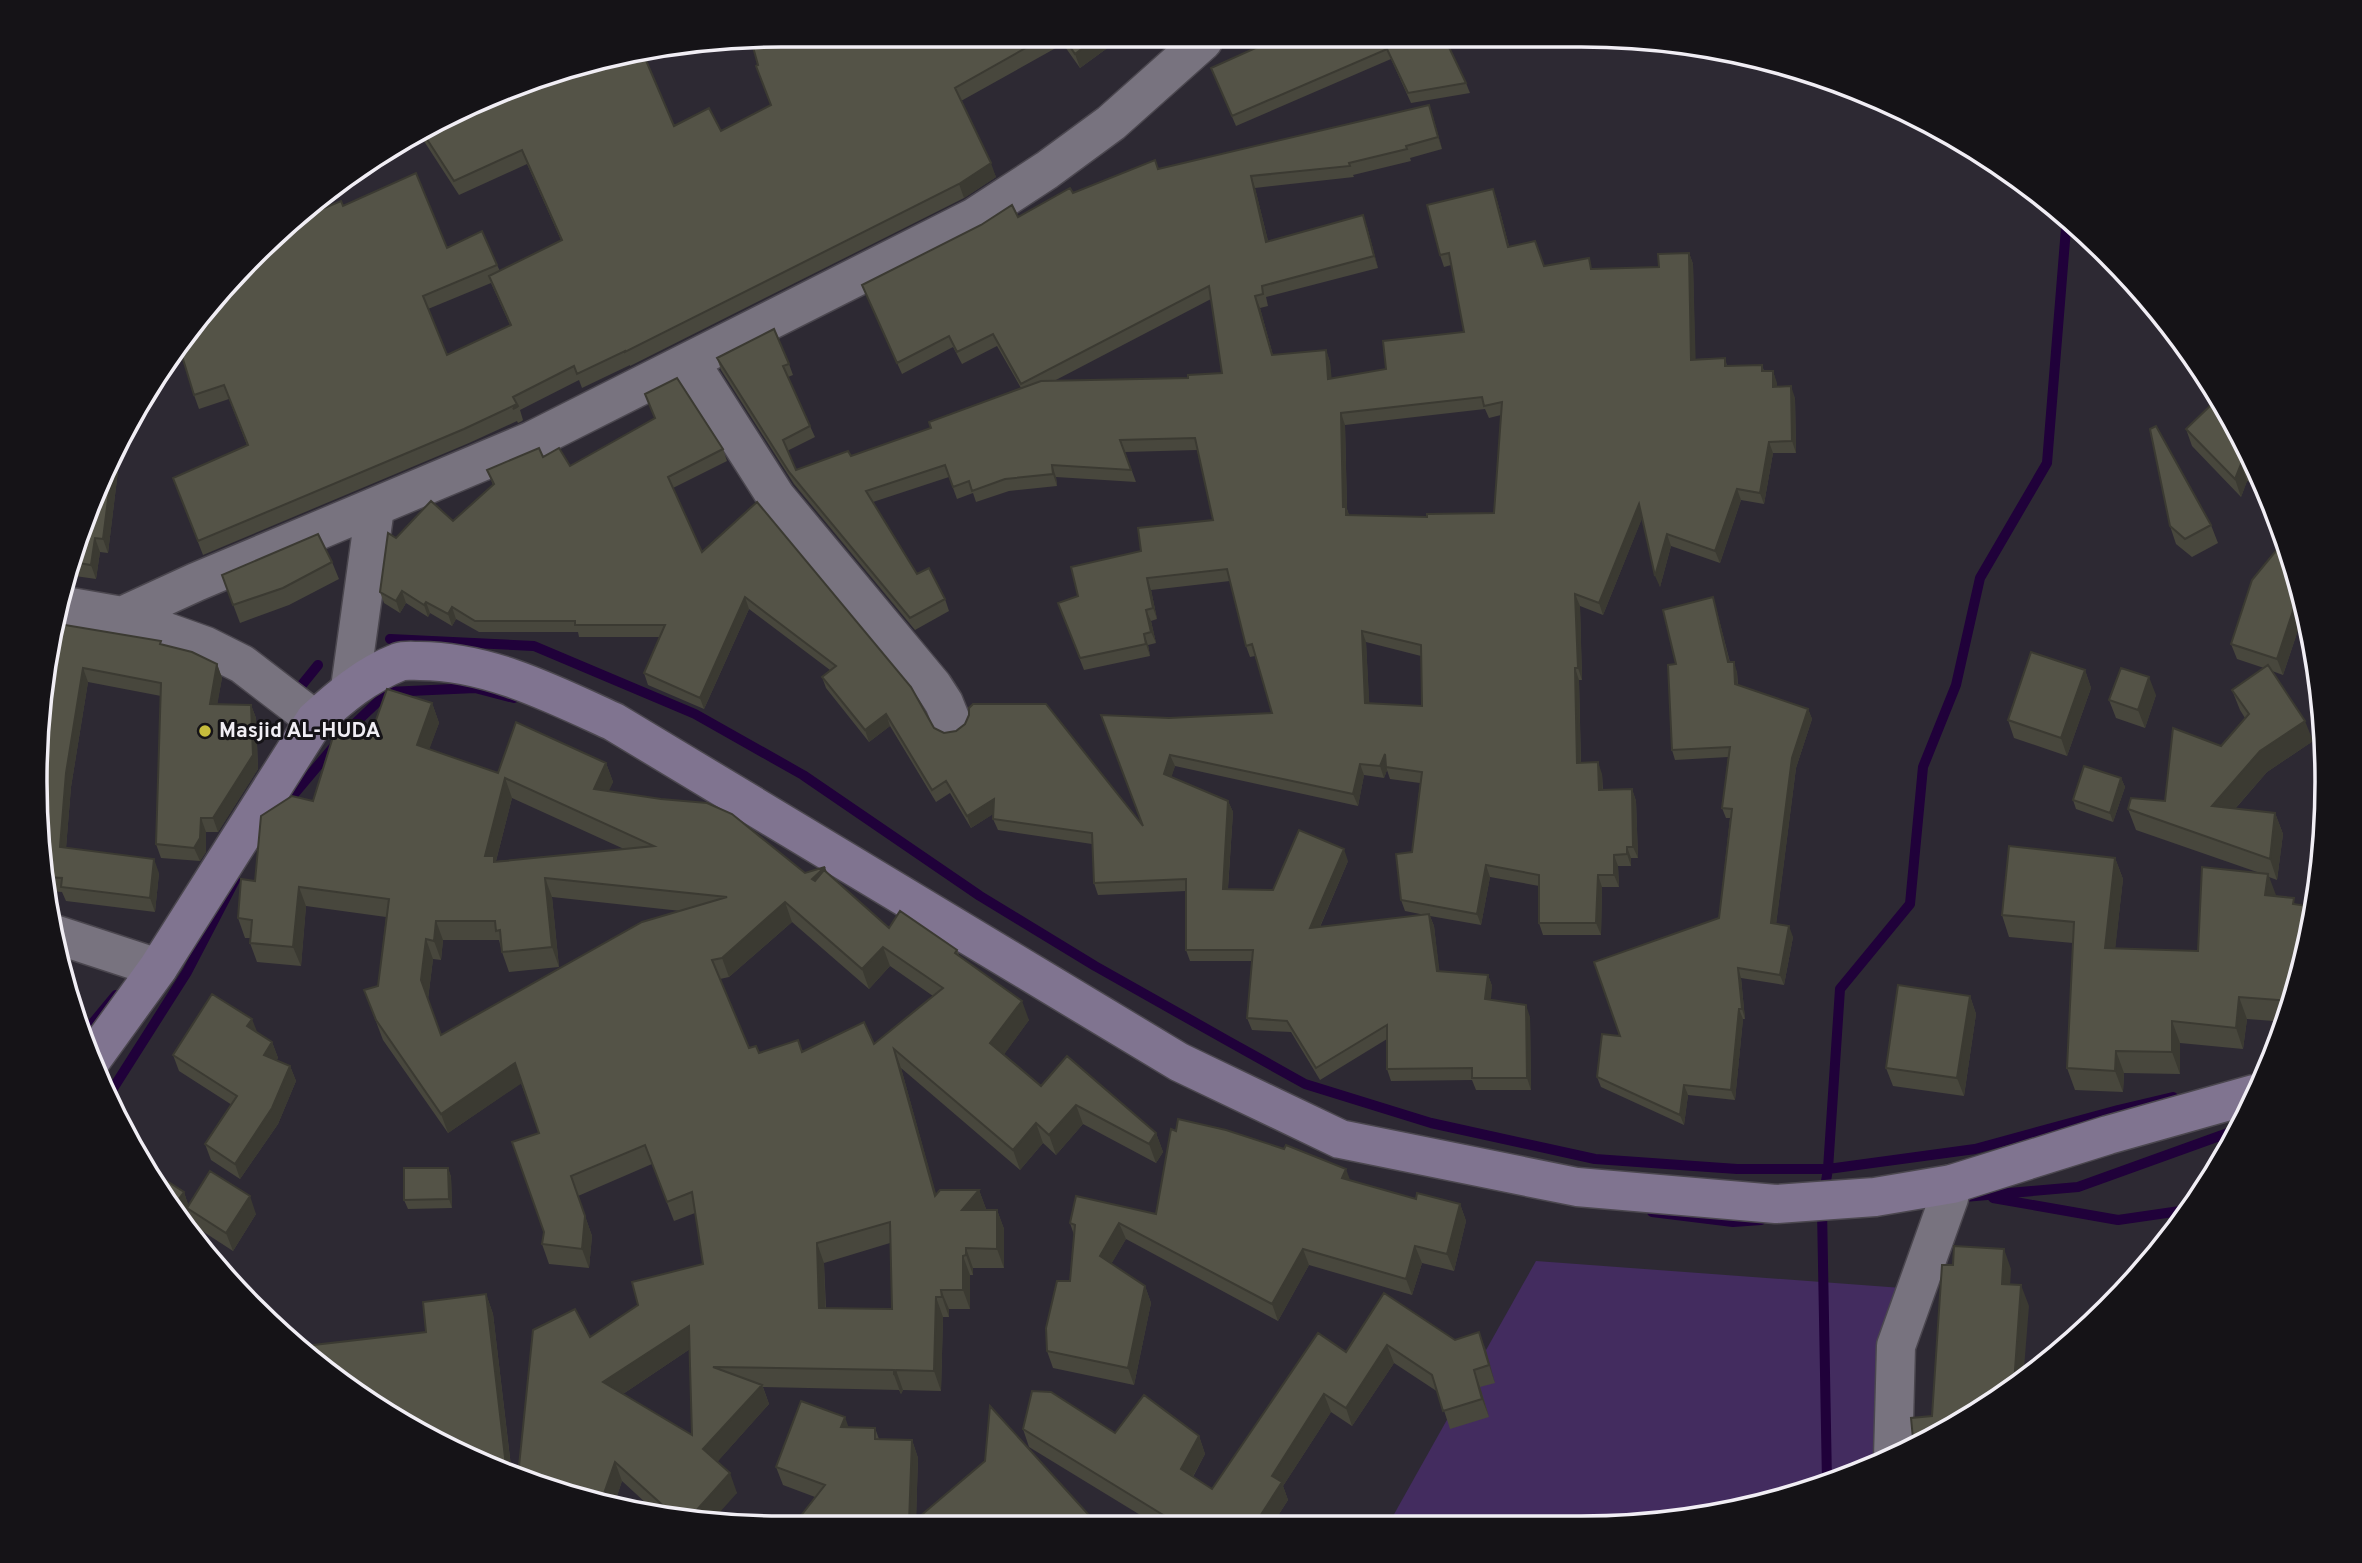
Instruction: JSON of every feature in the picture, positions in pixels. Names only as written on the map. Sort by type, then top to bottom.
[{"type":"street","points":[[122,616],[531,441],[975,217],[1047,170],[1111,123],[1196,47]]},
{"type":"street","points":[[690,362],[776,497],[933,687],[953,723]]},
{"type":"street","points":[[350,688],[375,508]]},
{"type":"street","points":[[68,608],[122,616],[206,646],[242,664],[315,720]]},
{"type":"street","points":[[98,1050],[158,968],[315,720],[350,688],[401,661],[436,661],[467,666],[532,685],[614,722],[1179,1062],[1340,1139],[1577,1187],[1776,1204],[1875,1197],[1952,1184],[2243,1097]]},
{"type":"street","points":[[64,937],[158,968]]},
{"type":"street","points":[[1893,1445],[1896,1346],[1952,1184]]},
{"type":"shaded area","points":[[1536,1261],[1902,1288],[1877,1453],[1861,1460],[1771,1491],[1676,1509],[1581,1516],[1393,1516]]},
{"type":"building","points":[[1027,47],[955,88],[991,163],[959,184],[625,352],[577,374],[574,366],[513,397],[517,404],[464,429],[198,541],[173,478],[248,445],[224,385],[194,395],[183,358],[229,297],[297,229],[323,209],[341,201],[343,206],[416,173],[447,248],[482,231],[497,265],[423,296],[447,355],[511,325],[489,276],[562,240],[522,150],[454,181],[427,139],[457,123],[545,86],[646,60],[674,126],[709,108],[721,131],[771,105],[756,66],[758,65],[753,48]]},
{"type":"building","points":[[1070,47],[1084,47],[1075,54]]},
{"type":"building","points":[[1258,47],[1449,47],[1466,83],[1408,93],[1387,49],[1232,116],[1211,68]]},
{"type":"building","points":[[1429,105],[1438,137],[1406,146],[1407,149],[1349,163],[1350,166],[1251,176],[1266,242],[1363,215],[1374,256],[1262,286],[1263,294],[1255,296],[1272,355],[1326,350],[1328,379],[1386,369],[1383,341],[1464,332],[1449,253],[1440,255],[1427,205],[1493,189],[1508,247],[1535,241],[1544,266],[1589,258],[1591,269],[1659,267],[1658,254],[1689,253],[1691,360],[1725,358],[1725,366],[1762,365],[1762,371],[1773,371],[1773,387],[1791,386],[1792,441],[1769,442],[1760,493],[1737,489],[1715,551],[1667,534],[1655,576],[1639,504],[1599,603],[1575,594],[1578,668],[1575,668],[1577,763],[1598,762],[1599,790],[1632,789],[1633,847],[1627,847],[1627,854],[1614,855],[1614,875],[1598,875],[1596,923],[1539,923],[1539,875],[1486,865],[1477,914],[1401,900],[1396,854],[1412,852],[1422,772],[1386,767],[1385,754],[1380,766],[1360,764],[1353,794],[1170,755],[1164,774],[1228,801],[1223,889],[1273,890],[1299,830],[1344,849],[1310,928],[1429,914],[1437,971],[1488,975],[1485,999],[1526,1005],[1527,1078],[1472,1078],[1472,1068],[1387,1069],[1387,1025],[1316,1068],[1287,1021],[1247,1018],[1253,950],[1186,950],[1186,879],[1094,883],[1092,833],[993,819],[994,799],[967,816],[946,781],[932,790],[886,714],[865,730],[822,677],[836,666],[745,597],[700,698],[644,673],[665,625],[575,625],[575,621],[475,621],[452,607],[448,614],[426,602],[424,605],[402,591],[396,601],[380,592],[388,533],[396,538],[431,501],[453,521],[494,484],[487,470],[539,448],[543,457],[559,448],[570,466],[655,418],[645,394],[677,378],[723,449],[668,477],[702,552],[757,502],[911,687],[934,728],[944,733],[956,731],[965,724],[969,708],[973,704],[1046,704],[1143,826],[1101,715],[1169,718],[1272,713],[1252,644],[1246,646],[1227,569],[1147,578],[1153,608],[1146,610],[1151,632],[1144,634],[1146,644],[1080,658],[1058,603],[1078,596],[1071,567],[1141,551],[1138,528],[1213,520],[1195,438],[1120,440],[1131,470],[1052,465],[1053,474],[1005,479],[972,491],[969,481],[953,487],[945,465],[866,491],[917,574],[929,568],[945,599],[910,618],[789,472],[717,358],[774,329],[789,364],[783,366],[810,426],[783,440],[796,470],[848,451],[851,456],[931,428],[929,422],[1041,381],[1188,378],[1188,375],[1222,373],[1209,286],[1021,384],[993,334],[957,352],[949,336],[897,363],[862,285],[981,225],[1012,205],[1018,217],[1070,188],[1073,193],[1155,160],[1158,169]],"holes":[[[1482,397],[1484,406],[1502,402],[1494,513],[1427,514],[1427,517],[1346,515],[1346,507],[1343,507],[1341,413]],[[1362,631],[1421,645],[1422,706],[1365,703]]]},
{"type":"building","points":[[2211,405],[2242,465],[2235,479],[2186,429]]},
{"type":"building","points":[[2156,426],[2211,525],[2185,539],[2170,526],[2150,429]]},
{"type":"building","points":[[110,486],[103,539],[95,538],[91,565],[80,563]]},
{"type":"building","points":[[318,534],[332,562],[283,588],[233,605],[222,575]]},
{"type":"building","points":[[2277,549],[2294,608],[2277,659],[2231,644],[2252,580]]},
{"type":"building","points":[[1713,597],[1728,662],[1734,662],[1735,684],[1808,709],[1792,758],[1771,923],[1789,926],[1780,975],[1738,968],[1742,1009],[1739,1009],[1731,1090],[1684,1085],[1680,1115],[1597,1077],[1602,1034],[1620,1036],[1594,962],[1719,918],[1732,809],[1722,808],[1730,747],[1672,750],[1668,665],[1676,664],[1663,610]]},
{"type":"building","points":[[64,625],[161,641],[160,644],[192,652],[217,664],[210,704],[251,705],[253,755],[213,818],[201,818],[200,838],[194,848],[156,844],[161,683],[83,668],[66,773],[60,847],[154,859],[150,898],[61,887],[62,878],[54,878],[47,782],[54,686]]},
{"type":"building","points":[[2031,652],[2085,670],[2061,738],[2008,720]]},
{"type":"building","points":[[2268,665],[2305,721],[2260,751],[2212,806],[2275,813],[2270,859],[2128,809],[2131,798],[2165,801],[2173,728],[2221,746],[2249,714],[2232,690]]},
{"type":"building","points":[[2121,668],[2149,677],[2138,710],[2109,700]]},
{"type":"building","points":[[387,689],[432,703],[417,745],[498,773],[516,722],[606,763],[594,789],[707,803],[732,814],[805,873],[825,867],[812,879],[815,881],[824,870],[889,928],[900,911],[957,950],[955,953],[1022,1001],[990,1043],[1041,1086],[1067,1056],[1156,1133],[1149,1144],[1076,1105],[1049,1135],[1036,1123],[1013,1150],[894,1049],[935,1196],[940,1190],[979,1190],[962,1210],[997,1210],[997,1249],[966,1248],[966,1255],[963,1256],[963,1290],[941,1290],[942,1297],[936,1297],[934,1371],[896,1370],[894,1375],[894,1370],[713,1367],[762,1385],[703,1449],[730,1473],[697,1510],[663,1506],[615,1462],[604,1494],[517,1466],[519,1466],[533,1330],[575,1309],[590,1337],[638,1305],[632,1282],[703,1264],[692,1192],[667,1202],[645,1145],[571,1176],[585,1216],[582,1249],[542,1244],[544,1232],[512,1142],[539,1133],[515,1063],[441,1114],[376,1020],[364,990],[378,986],[389,899],[299,887],[293,947],[250,943],[252,920],[238,918],[241,879],[255,881],[261,816],[292,796],[313,801],[337,724],[371,734]],"holes":[[[505,778],[654,846],[494,862],[494,856],[485,856]],[[545,878],[727,897],[642,922],[441,1035],[421,980],[426,939],[434,941],[436,921],[495,921],[496,931],[500,930],[502,952],[552,947]],[[785,902],[862,969],[883,947],[943,988],[874,1044],[864,1022],[802,1052],[798,1040],[759,1053],[756,1046],[749,1048],[712,960],[722,958]],[[890,1222],[892,1309],[819,1308],[817,1243]],[[689,1326],[692,1435],[603,1382]]]},
{"type":"building","points":[[2084,766],[2121,778],[2110,813],[2073,800]]},
{"type":"building","points":[[2009,846],[2115,858],[2105,948],[2198,951],[2202,867],[2268,874],[2265,895],[2294,898],[2293,904],[2304,906],[2281,1000],[2239,997],[2236,1028],[2172,1021],[2172,1052],[2116,1051],[2115,1071],[2067,1068],[2074,922],[2002,915]]},
{"type":"building","points":[[1898,985],[1970,996],[1957,1078],[1886,1068]]},
{"type":"building","points":[[212,994],[252,1019],[247,1026],[272,1042],[264,1055],[290,1066],[272,1108],[235,1164],[205,1144],[237,1096],[173,1055]]},
{"type":"building","points":[[1178,1119],[1226,1130],[1284,1149],[1286,1145],[1346,1169],[1342,1178],[1416,1199],[1417,1193],[1460,1204],[1447,1254],[1415,1246],[1406,1279],[1303,1249],[1272,1304],[1119,1223],[1100,1256],[1145,1286],[1128,1368],[1047,1351],[1046,1328],[1057,1281],[1070,1281],[1075,1225],[1070,1223],[1076,1196],[1156,1214],[1171,1129],[1176,1131]]},
{"type":"building","points":[[404,1168],[448,1168],[449,1199],[404,1200]]},
{"type":"building","points":[[210,1171],[250,1196],[226,1233],[187,1208]]},
{"type":"building","points":[[165,1180],[184,1192],[179,1199]]},
{"type":"building","points":[[1954,1246],[2004,1249],[2002,1284],[2021,1285],[2015,1373],[1948,1417],[1913,1436],[1911,1418],[1932,1416],[1942,1265],[1953,1265]]},
{"type":"building","points":[[1384,1293],[1455,1340],[1479,1332],[1489,1365],[1474,1370],[1482,1399],[1443,1411],[1432,1375],[1387,1345],[1346,1408],[1324,1394],[1272,1476],[1282,1482],[1260,1516],[1165,1516],[1023,1429],[1032,1391],[1051,1392],[1115,1433],[1144,1395],[1199,1436],[1181,1469],[1212,1489],[1318,1333],[1346,1352]]},
{"type":"building","points":[[486,1294],[506,1462],[414,1417],[374,1392],[311,1345],[426,1332],[423,1302]]},
{"type":"building","points":[[801,1401],[845,1417],[841,1427],[875,1428],[875,1439],[912,1440],[909,1516],[801,1516],[825,1485],[776,1467]]},
{"type":"building","points":[[990,1406],[1090,1516],[920,1516],[985,1461]]},
{"type":"waterway","points":[[1824,1193],[1828,1169],[1840,989],[1910,904],[1923,767],[1956,685],[1980,578],[2047,463],[2066,230]]},
{"type":"waterway","points":[[390,639],[534,646],[695,714],[803,775],[980,896],[1095,966],[1305,1084],[1431,1123],[1595,1159],[1737,1169],[1828,1169],[1975,1149],[2173,1097]]},
{"type":"waterway","points":[[302,696],[301,686],[318,665]]},
{"type":"waterway","points":[[284,806],[347,731],[388,692],[475,688],[514,698]]},
{"type":"waterway","points":[[114,1087],[187,972],[235,880]]},
{"type":"waterway","points":[[89,1027],[116,995]]},
{"type":"waterway","points":[[1964,1197],[2078,1187],[2224,1134]]},
{"type":"waterway","points":[[1993,1198],[2118,1220],[2175,1212]]},
{"type":"waterway","points":[[1822,1209],[1827,1473]]},
{"type":"waterway","points":[[1652,1212],[1733,1222],[1761,1220]]},
{"type":"place","name":"Masjid AL-HUDA","points":[[205,731]]}]
